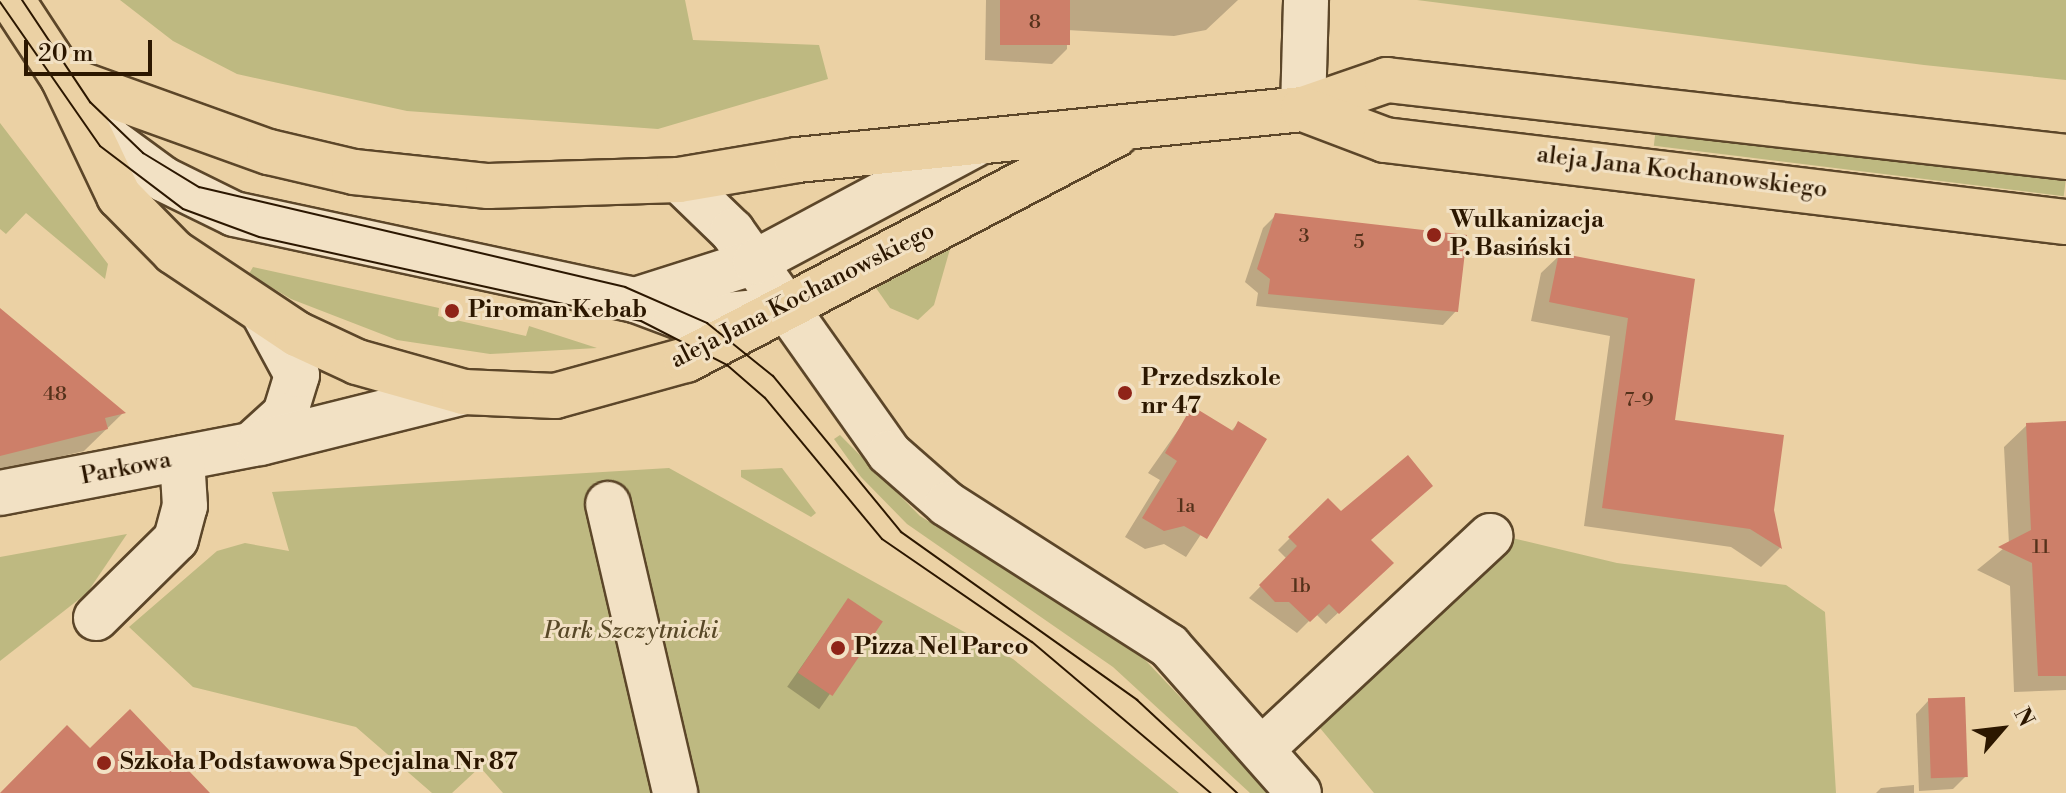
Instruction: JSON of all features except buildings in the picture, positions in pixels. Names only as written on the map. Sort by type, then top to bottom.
[{"type":"main road","name":"aleja Jana Kochanowskiego","points":[[12,0],[63,78],[119,196],[203,276],[265,316],[357,362],[464,392],[555,396],[625,382],[686,360],[1128,126]]},
{"type":"main road","name":"aleja Jana Kochanowskiego","points":[[63,78],[238,143],[354,172],[488,186],[679,180],[984,141],[1303,109],[1387,80],[1439,83],[2066,157]]},
{"type":"main road","name":"aleja Jana Kochanowskiego","points":[[1303,109],[1385,140],[2066,222]]},
{"type":"street","points":[[1303,109],[1306,0]]},
{"type":"street","points":[[63,78],[110,140],[163,179],[226,211],[635,300],[686,319],[738,319],[790,307]]},
{"type":"street","points":[[635,300],[755,262],[984,141]]},
{"type":"street","points":[[679,180],[755,262],[790,307],[873,434],[910,473],[1135,620],[1201,676],[1299,793]]},
{"type":"street","points":[[252,444],[285,414],[296,385],[288,348],[265,316]]},
{"type":"street","name":"Parkowa","points":[[0,493],[252,444],[464,392]]},
{"type":"street","points":[[96,618],[176,539],[185,506],[182,458]]},
{"type":"street","points":[[608,504],[675,793]]},
{"type":"street","points":[[1263,748],[1490,536]]},
{"type":"green space","points":[[120,0],[685,0],[693,40],[819,45],[828,79],[658,129],[407,111],[237,74],[173,41]]},
{"type":"green space","points":[[1417,0],[2066,0],[2066,80],[1924,65]]},
{"type":"green space","points":[[0,123],[108,264],[105,279],[26,213],[6,234],[0,229]]},
{"type":"green space","points":[[1656,128],[2066,178],[2064,196],[1654,146]]},
{"type":"green space","points":[[950,249],[934,305],[918,320],[890,308],[876,288]]},
{"type":"green space","points":[[253,267],[439,308],[438,316],[526,336],[529,326],[597,348],[490,354],[397,340],[291,299],[249,274]]},
{"type":"green space","points":[[840,435],[920,516],[1131,645],[1271,793],[1250,793],[1113,667],[907,524],[861,477],[834,439]]},
{"type":"green space","name":"Park Szczytnicki","points":[[669,468],[1013,659],[1179,793],[503,793],[480,767],[452,793],[432,793],[356,727],[193,687],[129,627],[217,551],[245,543],[289,551],[272,492]]},
{"type":"green space","points":[[782,468],[816,513],[811,517],[741,477],[741,470]]},
{"type":"green space","points":[[127,534],[87,593],[0,661],[0,557]]},
{"type":"green space","points":[[1512,538],[1617,563],[1786,585],[1825,612],[1836,793],[1374,793],[1315,722]]},
{"type":"tram line","points":[[22,0],[90,102],[143,153],[199,187],[625,287],[707,323],[773,376],[901,532],[1137,700],[1237,793]]},
{"type":"tram line","points":[[0,2],[100,146],[183,209],[259,237],[641,321],[727,365],[765,398],[882,539],[1032,642],[1211,793]]},
{"type":"place","name":"Wulkanizacja P. Basiński","points":[[1434,235]]},
{"type":"place","name":"Piroman Kebab","points":[[452,311]]},
{"type":"place","name":"Przedszkole nr 47","points":[[1125,393]]},
{"type":"place","name":"Pizza Nel Parco","points":[[838,648]]},
{"type":"place","name":"Szkoła Podstawowa Specjalna Nr 87","points":[[104,763]]}]
